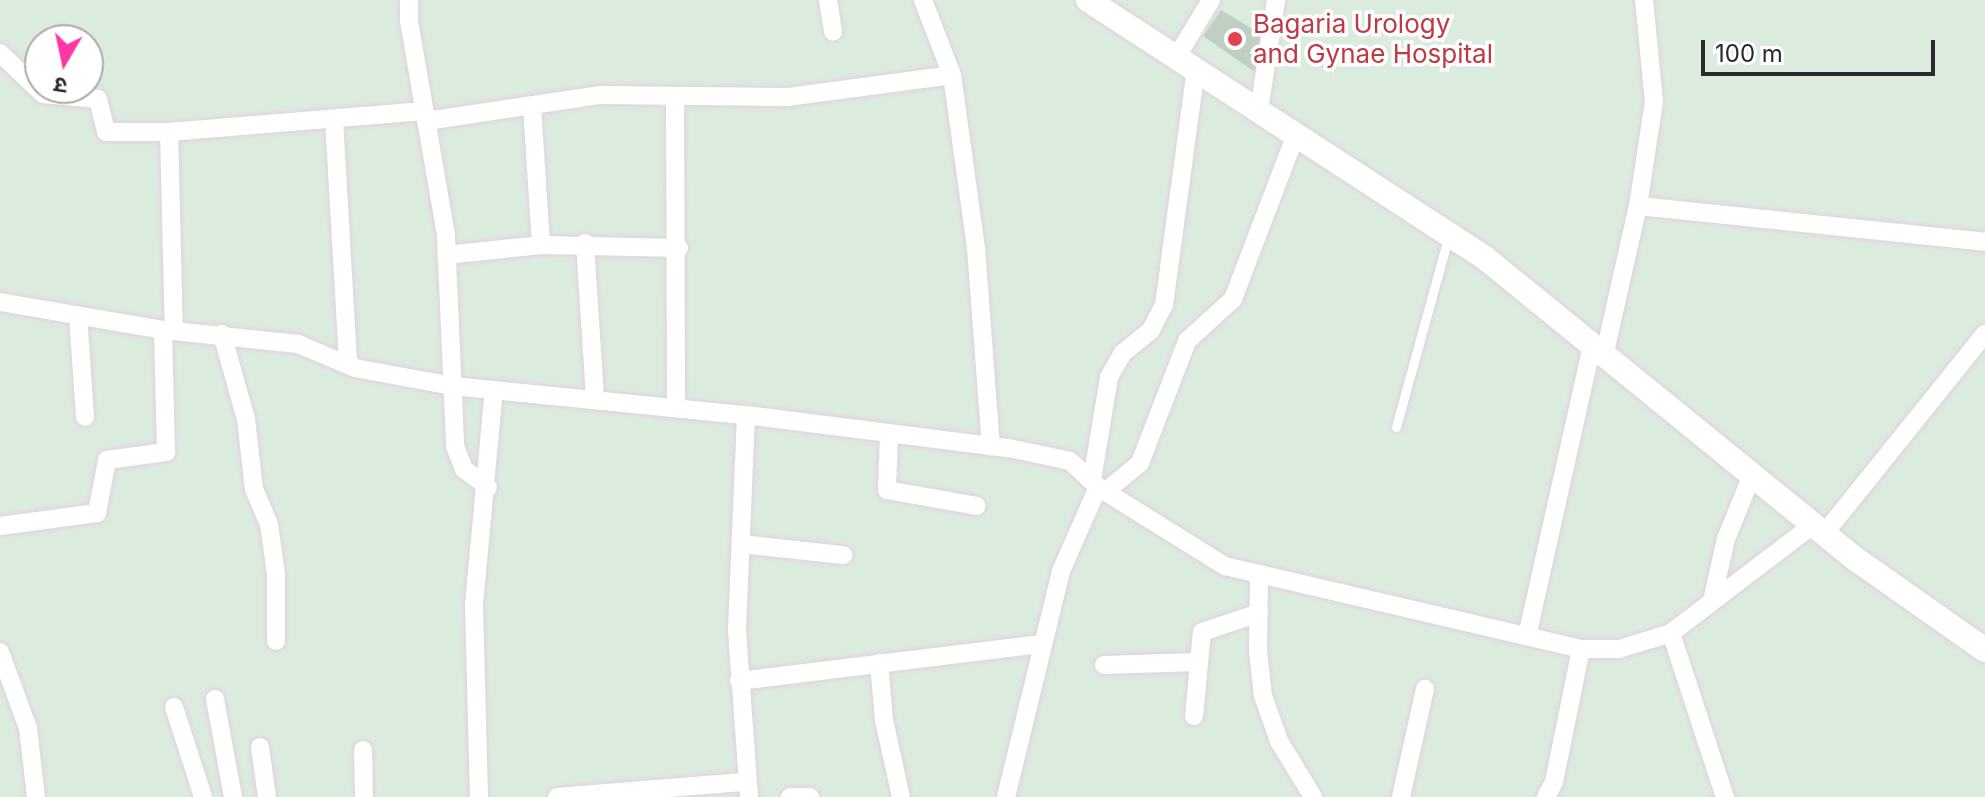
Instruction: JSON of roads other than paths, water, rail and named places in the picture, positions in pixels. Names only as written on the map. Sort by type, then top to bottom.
[{"type":"street","points":[[409,0],[446,255],[458,459],[473,479],[488,487]]},
{"type":"street","points":[[828,0],[833,32]]},
{"type":"street","points":[[923,0],[952,75],[979,278],[991,446]]},
{"type":"street","points":[[1006,797],[1061,571],[1098,486],[1109,377],[1123,353],[1151,330],[1164,305],[1186,64],[1211,0]]},
{"type":"street","points":[[1259,110],[1276,0]]},
{"type":"street","points":[[1528,632],[1599,347],[1638,206],[1655,84],[1644,0]]},
{"type":"street","points":[[1103,4],[1186,64],[1449,232],[1599,347],[1818,530],[1985,650]]},
{"type":"street","points":[[0,53],[43,94],[98,99],[106,132],[169,132],[334,119],[425,116],[599,95],[788,97],[952,75]]},
{"type":"street","points":[[675,96],[679,248],[676,407]]},
{"type":"street","points":[[532,105],[541,245]]},
{"type":"street","points":[[334,119],[348,365]]},
{"type":"street","points":[[0,526],[97,513],[107,460],[166,452],[169,132]]},
{"type":"street","points":[[1098,486],[1140,463],[1187,341],[1233,299],[1296,134]]},
{"type":"street","points":[[1638,206],[1985,242]]},
{"type":"street","points":[[446,255],[585,243],[679,248]]},
{"type":"street","points":[[585,243],[595,398]]},
{"type":"street","points":[[0,302],[168,330],[298,344],[348,365],[453,386],[746,415],[991,446],[1070,461],[1098,486],[1196,552],[1259,576],[1528,632],[1581,649],[1619,649],[1671,633],[1712,601],[1818,530],[1985,334]]},
{"type":"street","points":[[78,316],[85,417]]},
{"type":"street","points":[[222,334],[246,419],[254,489],[269,524],[276,641]]},
{"type":"street","points":[[479,797],[474,604],[488,487],[494,390]]},
{"type":"street","points":[[557,797],[747,789],[739,681],[746,415]]},
{"type":"street","points":[[889,433],[887,490],[977,506]]},
{"type":"street","points":[[1712,601],[1726,539],[1752,475]]},
{"type":"street","points":[[741,544],[843,555]]},
{"type":"street","points":[[1259,576],[1263,696],[1279,741],[1305,795]]},
{"type":"street","points":[[1194,716],[1196,662],[1204,630],[1259,613]]},
{"type":"street","points":[[1671,633],[1725,797]]},
{"type":"street","points":[[739,681],[1042,644]]},
{"type":"street","points":[[1546,797],[1554,782],[1581,649]]},
{"type":"street","points":[[0,652],[28,728],[36,797]]},
{"type":"street","points":[[1104,665],[1196,662]]},
{"type":"street","points":[[879,663],[884,720],[901,797]]},
{"type":"street","points":[[1401,797],[1425,689]]},
{"type":"street","points":[[215,699],[233,797]]},
{"type":"street","points":[[174,707],[203,797]]},
{"type":"street","points":[[260,747],[267,797]]},
{"type":"street","points":[[363,750],[364,797]]},
{"type":"street","points":[[790,797],[810,797]]},
{"type":"lane","points":[[1396,427],[1449,232]]},
{"type":"place","name":"Bagaria Urology and Gynae Hospital","points":[[1235,39]]}]
